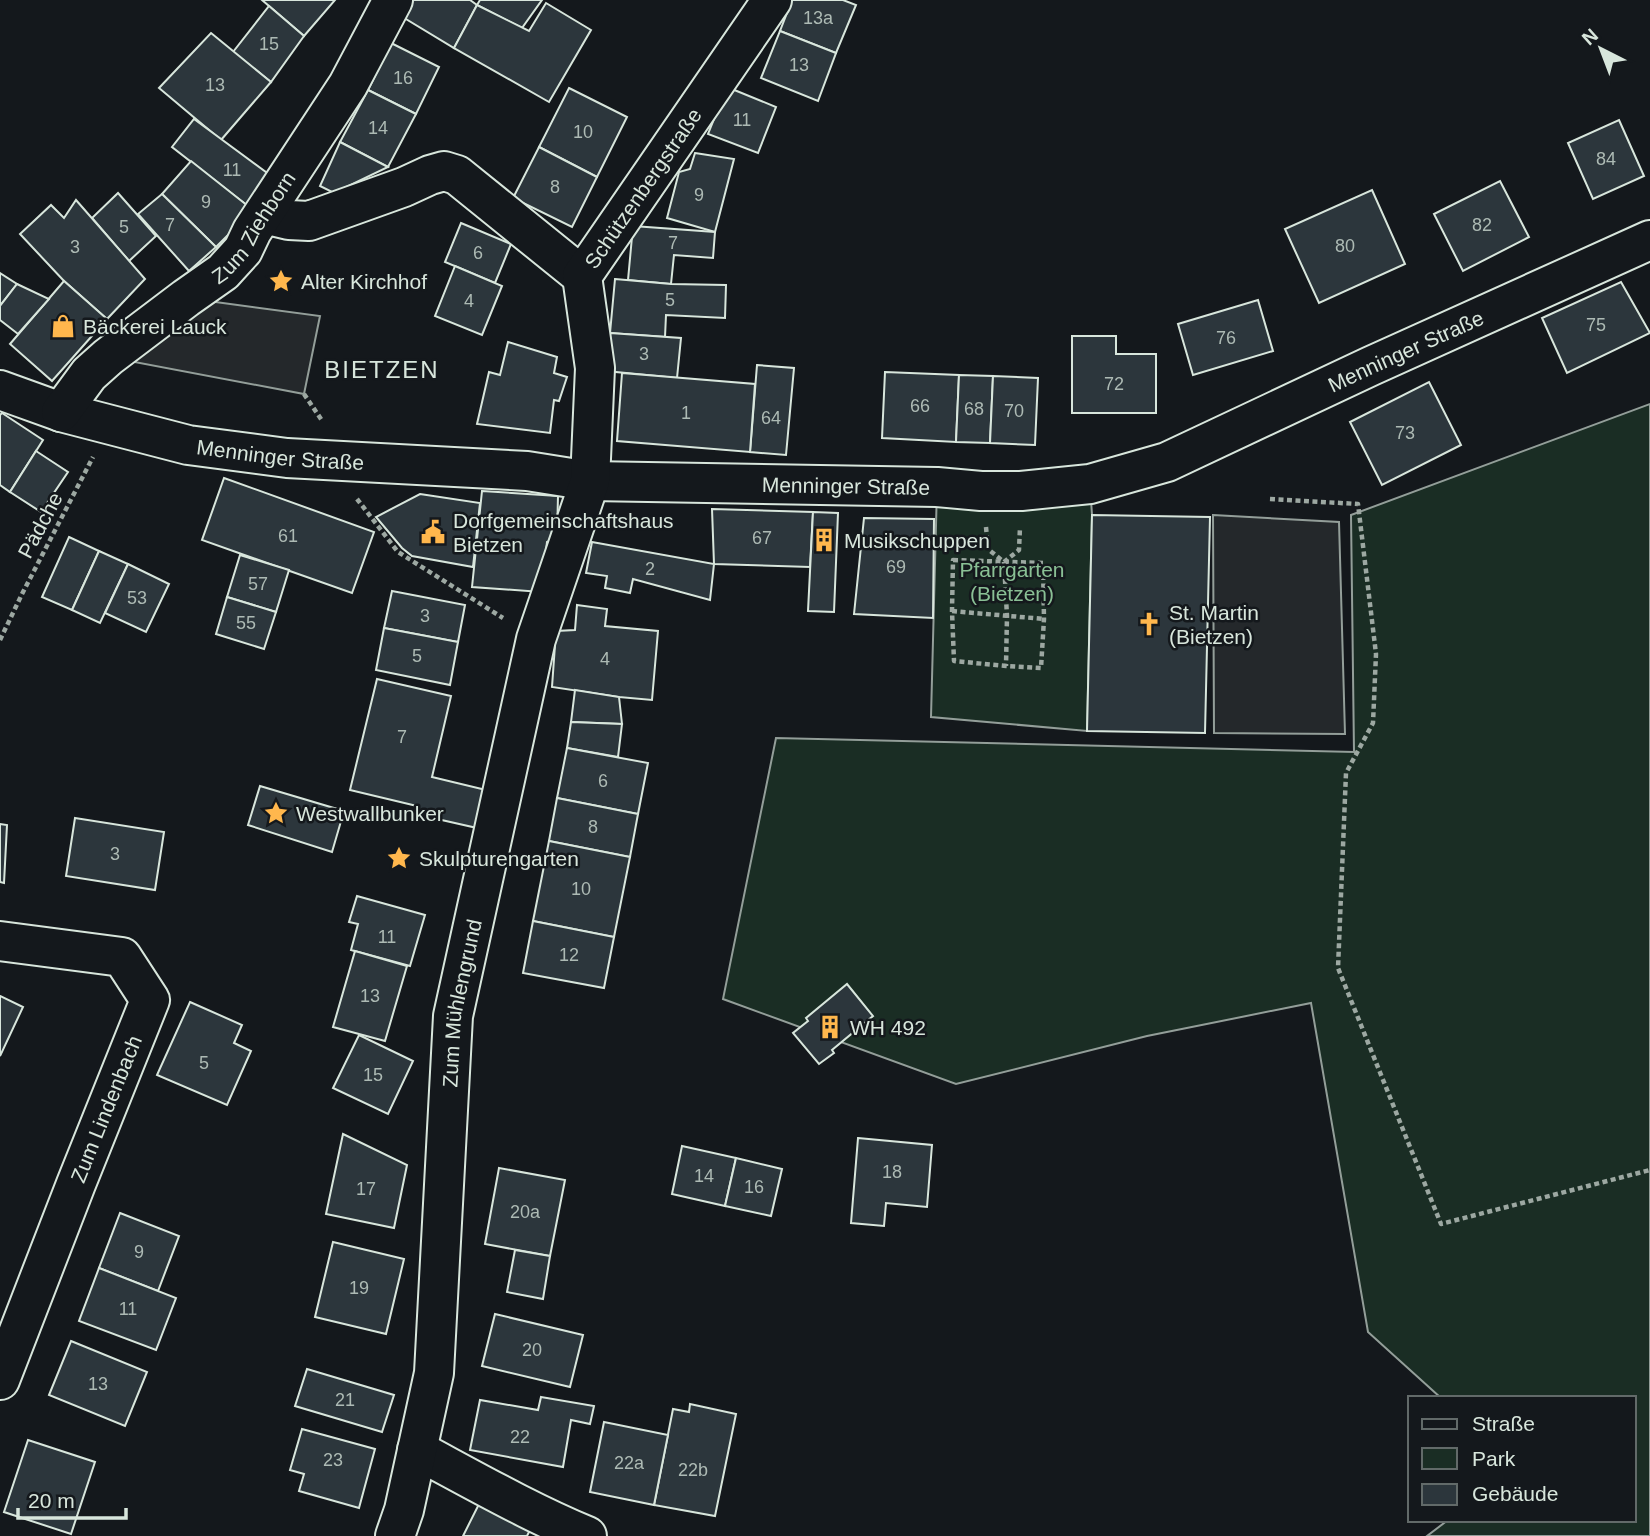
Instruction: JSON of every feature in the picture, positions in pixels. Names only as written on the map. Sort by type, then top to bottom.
[{"type":"street","name":"Zum Ziehborn","points":[[61,412],[89,374],[108,357],[223,272],[243,250],[252,231],[348,85],[393,0]]},
{"type":"street","name":"Schützenbergstraße","points":[[590,481],[595,368],[582,276],[772,0]]},
{"type":"street","points":[[264,214],[289,220],[309,220],[444,172],[457,175],[582,276]]},
{"type":"street","name":"Menninger Straße","points":[[0,390],[61,412],[188,445],[287,458],[527,471],[590,481],[1021,491],[1090,484],[1167,462],[1650,240]]},
{"type":"street","name":"Zum Mühlengrund","points":[[395,1536],[404,1510],[434,1373],[453,1016],[536,639],[590,481]]},
{"type":"street","name":"Zum Lindenbach","points":[[0,941],[121,957],[150,1000],[0,1381]]},
{"type":"street","points":[[417,1450],[487,1488],[587,1536]]},
{"type":"path","name":"Pädche","points":[[0,640],[93,458],[107,424]]},
{"type":"path","points":[[349,463],[357,501],[398,552],[536,639]]},
{"type":"path","points":[[1270,499],[1358,504],[1376,654],[1373,723],[1346,773],[1338,968],[1441,1224],[1650,1170]]},
{"type":"path","points":[[953,559],[1044,563],[1041,667],[954,661],[952,611],[953,559]]},
{"type":"path","points":[[1004,562],[1006,666]]},
{"type":"path","points":[[952,611],[1044,619]]},
{"type":"green space","points":[[1650,404],[1650,1536],[1427,1536],[1445,1522],[1636,1522],[1636,1396],[1439,1396],[1368,1332],[1311,1003],[1147,1036],[956,1084],[723,999],[776,738],[1354,752],[1351,515]]},
{"type":"green space","name":"Pfarrgarten (Bietzen)","points":[[1090,484],[1092,515],[1087,731],[931,717],[937,487]]},
{"type":"shaded area","points":[[186,298],[320,316],[304,394],[108,357]]},
{"type":"shaded area","points":[[1213,515],[1339,522],[1345,734],[1214,733]]},
{"type":"building","points":[[262,0],[335,0],[304,36]]},
{"type":"building","points":[[405,0],[470,0],[477,5],[454,48],[396,13]]},
{"type":"building","points":[[480,0],[542,0],[522,28],[477,5]]},
{"type":"building","points":[[792,0],[843,0],[856,5],[836,53],[780,31]]},
{"type":"building","points":[[546,3],[591,30],[549,102],[454,48],[477,5],[529,31]]},
{"type":"building","points":[[269,6],[304,36],[271,82],[233,52]]},
{"type":"building","points":[[780,31],[836,53],[818,101],[761,78]]},
{"type":"building","points":[[211,33],[271,82],[221,140],[159,88]]},
{"type":"building","points":[[391,43],[439,67],[416,114],[368,90]]},
{"type":"building","points":[[727,87],[776,107],[758,153],[708,134]]},
{"type":"building","points":[[569,88],[627,117],[597,177],[539,147]]},
{"type":"building","points":[[368,90],[416,114],[388,167],[340,142]]},
{"type":"building","points":[[194,119],[274,178],[253,210],[172,147]]},
{"type":"building","points":[[1619,120],[1644,176],[1593,199],[1568,143]]},
{"type":"building","points":[[340,142],[388,167],[334,193],[320,186]]},
{"type":"building","points":[[539,147],[597,177],[572,227],[513,198]]},
{"type":"building","points":[[695,153],[734,159],[715,232],[667,218],[679,172],[690,169]]},
{"type":"building","points":[[191,161],[253,210],[216,247],[162,194]]},
{"type":"building","points":[[1500,181],[1529,237],[1463,271],[1434,214]]},
{"type":"building","points":[[1372,190],[1405,264],[1319,303],[1285,229]]},
{"type":"building","points":[[118,193],[156,236],[129,261],[92,218]]},
{"type":"building","points":[[162,194],[216,247],[189,271],[138,214]]},
{"type":"building","points":[[76,200],[145,279],[107,319],[64,281],[20,234],[51,205],[64,218]]},
{"type":"building","points":[[461,223],[511,244],[495,283],[445,262]]},
{"type":"building","points":[[633,226],[715,232],[713,258],[674,255],[671,284],[628,280]]},
{"type":"building","points":[[455,266],[502,286],[482,335],[435,316]]},
{"type":"building","points":[[0,273],[17,284],[0,306]]},
{"type":"building","points":[[615,279],[726,285],[725,318],[666,315],[665,337],[610,333]]},
{"type":"building","name":"Bäckerei Lauck","points":[[64,281],[107,319],[52,381],[10,344]]},
{"type":"building","points":[[1621,282],[1650,333],[1567,373],[1542,318]]},
{"type":"building","points":[[17,284],[49,299],[18,334],[0,320],[0,306]]},
{"type":"building","points":[[1258,300],[1273,351],[1193,375],[1178,324]]},
{"type":"building","points":[[610,333],[681,338],[677,378],[606,371]]},
{"type":"building","points":[[1072,336],[1116,336],[1116,354],[1156,354],[1156,413],[1072,413]]},
{"type":"building","points":[[508,342],[557,357],[554,373],[567,377],[559,401],[554,400],[550,433],[477,424],[489,372],[500,375]]},
{"type":"building","points":[[757,365],[794,368],[786,455],[750,452]]},
{"type":"building","points":[[885,372],[959,375],[956,442],[882,438]]},
{"type":"building","points":[[622,373],[755,384],[750,452],[617,441]]},
{"type":"building","points":[[959,375],[993,376],[990,443],[956,442]]},
{"type":"building","points":[[993,376],[1038,378],[1035,445],[990,443]]},
{"type":"building","points":[[1429,382],[1461,445],[1382,485],[1350,422]]},
{"type":"building","points":[[2,413],[43,440],[10,492],[0,485]]},
{"type":"building","points":[[36,451],[68,472],[41,512],[10,492]]},
{"type":"building","points":[[224,478],[374,532],[352,593],[202,540]]},
{"type":"building","points":[[482,491],[558,496],[557,538],[547,542],[541,592],[472,587]]},
{"type":"building","name":"Dorfgemeinschaftshaus Bietzen","points":[[420,494],[480,503],[473,567],[412,556],[376,517]]},
{"type":"building","points":[[712,509],[813,512],[810,567],[714,564]]},
{"type":"building","name":"Musikschuppen","points":[[813,512],[838,513],[834,612],[808,611]]},
{"type":"building","name":"St. Martin (Bietzen)","points":[[1092,515],[1210,517],[1205,733],[1087,731]]},
{"type":"building","points":[[864,518],[934,519],[933,618],[854,614]]},
{"type":"building","points":[[69,537],[99,551],[72,610],[42,597]]},
{"type":"building","points":[[592,542],[714,564],[710,600],[633,579],[630,593],[605,588],[607,576],[586,573]]},
{"type":"building","points":[[99,551],[128,564],[100,623],[72,610]]},
{"type":"building","points":[[240,555],[289,570],[276,612],[227,597]]},
{"type":"building","points":[[128,564],[169,584],[146,632],[105,613]]},
{"type":"building","points":[[392,591],[465,605],[458,642],[384,628]]},
{"type":"building","points":[[227,597],[276,612],[264,649],[216,634]]},
{"type":"building","points":[[577,605],[607,609],[605,626],[658,631],[652,700],[552,687],[556,631],[575,630]]},
{"type":"building","points":[[384,628],[458,642],[450,685],[376,670]]},
{"type":"building","points":[[377,679],[451,696],[432,777],[486,790],[477,828],[415,814],[417,806],[350,790]]},
{"type":"building","points":[[575,690],[619,697],[622,724],[571,722]]},
{"type":"building","points":[[571,722],[622,724],[618,757],[567,748]]},
{"type":"building","points":[[567,748],[648,763],[638,814],[557,798]]},
{"type":"building","points":[[260,786],[344,811],[332,852],[248,825]]},
{"type":"building","points":[[557,798],[638,814],[630,857],[549,841]]},
{"type":"building","points":[[75,818],[164,832],[155,890],[66,876]]},
{"type":"building","points":[[0,824],[7,825],[4,883],[0,882]]},
{"type":"building","points":[[549,841],[630,857],[614,937],[533,921]]},
{"type":"building","points":[[357,896],[425,915],[410,966],[351,950],[358,924],[349,922]]},
{"type":"building","points":[[533,921],[614,937],[604,988],[523,973]]},
{"type":"building","points":[[355,951],[407,966],[385,1041],[333,1027]]},
{"type":"building","name":"WH 492","points":[[847,984],[873,1016],[819,1064],[793,1033],[808,1021],[806,1018]]},
{"type":"building","points":[[0,996],[23,1007],[0,1056]]},
{"type":"building","points":[[190,1002],[242,1025],[234,1043],[251,1051],[227,1105],[157,1075]]},
{"type":"building","points":[[359,1035],[413,1061],[388,1114],[333,1088]]},
{"type":"building","points":[[343,1134],[407,1165],[394,1228],[326,1214]]},
{"type":"building","points":[[858,1138],[932,1145],[927,1207],[886,1203],[884,1226],[851,1223]]},
{"type":"building","points":[[682,1146],[736,1158],[725,1206],[672,1194]]},
{"type":"building","points":[[736,1158],[782,1169],[771,1216],[725,1206]]},
{"type":"building","points":[[499,1168],[565,1180],[550,1256],[485,1244]]},
{"type":"building","points":[[120,1213],[179,1236],[158,1291],[99,1268]]},
{"type":"building","points":[[333,1242],[404,1259],[386,1334],[315,1317]]},
{"type":"building","points":[[515,1250],[550,1256],[543,1299],[507,1292]]},
{"type":"building","points":[[99,1268],[176,1298],[156,1350],[79,1321]]},
{"type":"building","points":[[495,1314],[583,1335],[570,1387],[482,1366]]},
{"type":"building","points":[[71,1341],[147,1372],[125,1426],[49,1395]]},
{"type":"building","points":[[307,1369],[394,1395],[382,1432],[295,1406]]},
{"type":"building","points":[[541,1397],[594,1406],[590,1424],[571,1420],[563,1467],[470,1450],[480,1400],[538,1410]]},
{"type":"building","points":[[690,1404],[736,1414],[715,1516],[654,1505],[673,1409],[689,1412]]},
{"type":"building","points":[[604,1422],[668,1435],[654,1505],[590,1492]]},
{"type":"building","points":[[302,1429],[375,1449],[359,1508],[299,1491],[304,1474],[290,1470]]},
{"type":"building","points":[[28,1440],[95,1462],[71,1534],[4,1512]]},
{"type":"building","points":[[482,1498],[533,1524],[527,1536],[463,1536]]},
{"type":"place","name":"Alter Kirchhof","points":[[281,281]]},
{"type":"place","name":"Bäckerei Lauck","points":[[63,326]]},
{"type":"place","name":"Dorfgemeinschaftshaus Bietzen","points":[[433,532]]},
{"type":"place","name":"Musikschuppen","points":[[824,540]]},
{"type":"place","name":"St. Martin (Bietzen)","points":[[1149,624]]},
{"type":"place","name":"Westwallbunker","points":[[276,813]]},
{"type":"place","name":"Skulpturengarten","points":[[399,858]]},
{"type":"place","name":"WH 492","points":[[830,1027]]},
{"type":"district","name":"BIETZEN","points":[[382,369]]}]
